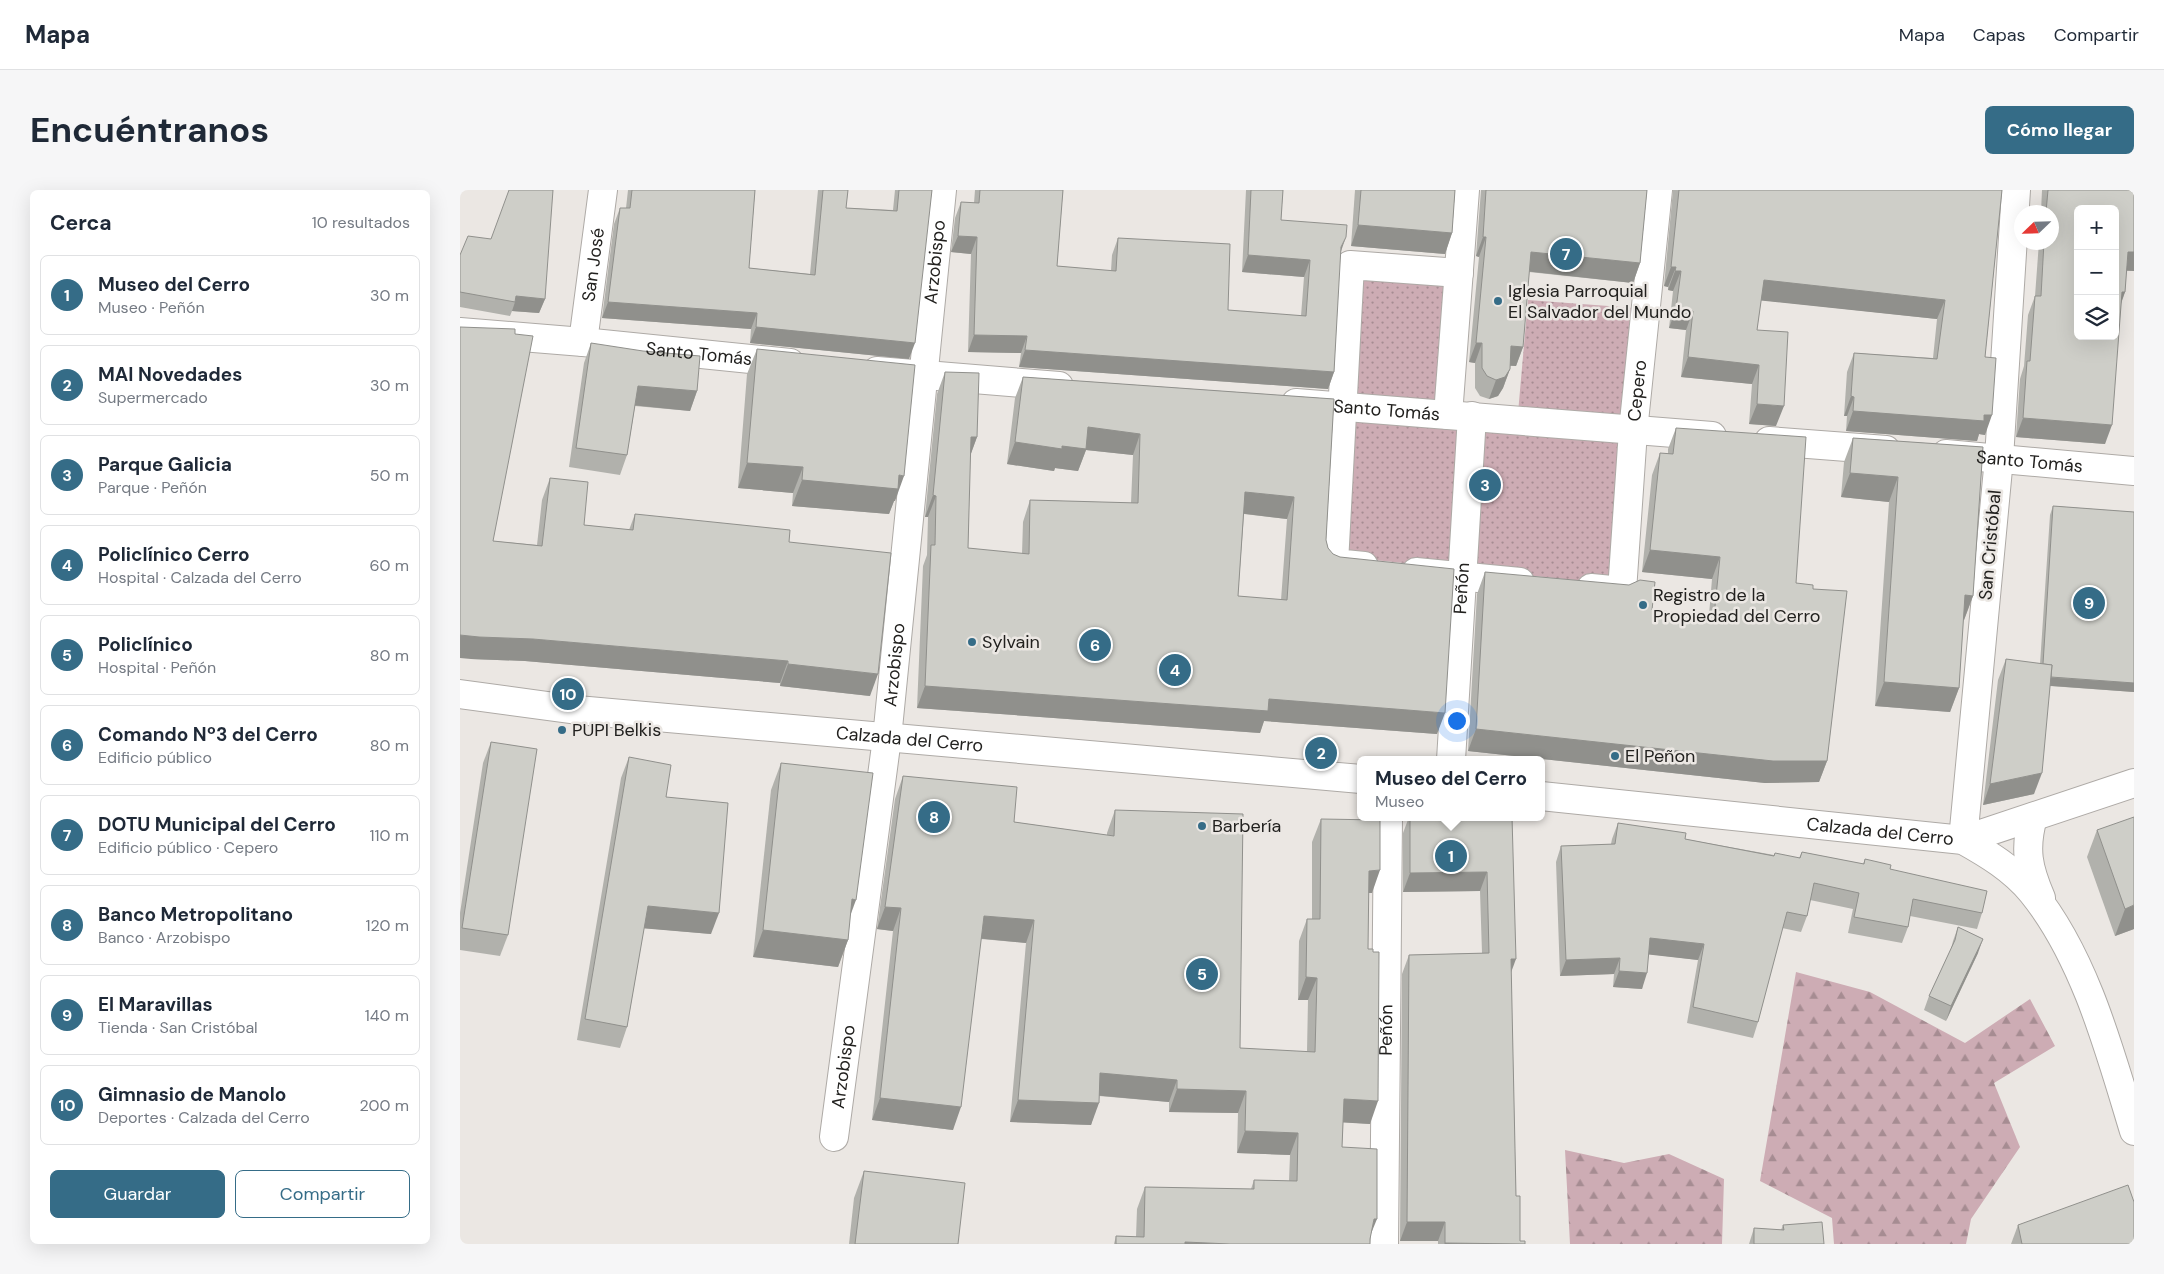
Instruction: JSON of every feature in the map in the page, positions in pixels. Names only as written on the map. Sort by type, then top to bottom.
[{"type":"street","name":"San José","points":[[583,342],[603,190]]},
{"type":"street","name":"Arzobispo","points":[[834,1137],[887,738],[942,190]]},
{"type":"street","name":"Peñón","points":[[1450,756],[1463,577],[1459,273],[1466,190]]},
{"type":"street","name":"Cepero","points":[[1463,577],[1622,591],[1633,431],[1658,190]]},
{"type":"street","name":"San Cristóbal","points":[[1962,840],[1999,458],[2016,190]]},
{"type":"street","points":[[1459,273],[1350,265],[1334,563],[1463,577]]},
{"type":"street","name":"Santo Tomás","points":[[460,332],[816,365]]},
{"type":"street","points":[[855,369],[1083,388]]},
{"type":"street","name":"Santo Tomás","points":[[1272,401],[1460,415],[1633,431],[1999,458],[2134,471]]},
{"type":"street","name":"Calzada del Cerro","points":[[460,694],[577,710],[1357,779]]},
{"type":"street","points":[[1962,840],[2134,783]]},
{"type":"street","name":"Calzada del Cerro","points":[[1545,796],[1962,840],[1995,859],[2031,891],[2070,951],[2108,1048],[2134,1131]]},
{"type":"street","points":[[2033,817],[2027,837],[2027,851],[2036,886],[2050,918]]},
{"type":"street","name":"Peñón","points":[[1384,1244],[1388,821]]},
{"type":"green space","points":[[1358,273],[1448,280],[1440,406],[1518,413],[1528,300],[1635,308],[1615,584],[1344,557]]},
{"type":"green space","points":[[1796,972],[1870,992],[1965,1043],[2030,999],[2055,1046],[1994,1083],[2020,1147],[1971,1219],[1966,1244],[1834,1244],[1832,1218],[1760,1181]]},
{"type":"green space","points":[[1565,1150],[1624,1163],[1669,1154],[1724,1179],[1722,1244],[1570,1244]]},
{"type":"building","points":[[509,190],[553,190],[545,299],[516,296],[515,302],[460,292],[460,255],[468,236],[491,239]]},
{"type":"building","points":[[632,190],[755,190],[749,268],[815,275],[823,190],[848,190],[846,208],[897,211],[899,190],[932,190],[915,343],[756,327],[757,313],[608,302],[620,208],[630,208]]},
{"type":"building","points":[[980,190],[1063,190],[1057,266],[1116,271],[1118,238],[1230,244],[1228,310],[1306,316],[1310,260],[1248,255],[1251,190],[1283,190],[1281,220],[1347,225],[1346,237],[1341,247],[1334,372],[1025,350],[1027,336],[974,335],[977,237],[958,236],[961,202],[979,203]]},
{"type":"building","points":[[1361,190],[1455,190],[1452,233],[1358,225]]},
{"type":"building","points":[[1486,190],[1647,190],[1640,263],[1531,252],[1523,347],[1511,346],[1510,369],[1505,377],[1496,380],[1487,376],[1482,368],[1482,343],[1476,343],[1486,237],[1483,237]]},
{"type":"building","points":[[1679,190],[2002,190],[1985,357],[1996,358],[1992,415],[1984,415],[1984,421],[1853,411],[1854,397],[1851,396],[1854,353],[1937,359],[1945,300],[1764,280],[1757,330],[1788,332],[1784,406],[1757,404],[1759,365],[1688,357],[1693,311],[1676,309],[1681,271],[1675,271],[1676,267],[1671,267]]},
{"type":"building","points":[[2048,190],[2134,190],[2134,252],[2128,252],[2119,332],[2119,205],[2074,205],[2074,340],[2118,340],[2112,425],[2023,418],[2027,361],[2030,361],[2035,296],[2041,296],[2044,250],[2059,250],[2059,205],[2047,205]]},
{"type":"building","points":[[460,327],[515,329],[515,334],[533,336],[493,541],[542,546],[550,478],[588,482],[584,525],[633,530],[635,514],[790,530],[789,542],[891,553],[878,674],[788,664],[788,661],[533,639],[460,635]]},
{"type":"building","points":[[591,343],[643,351],[700,356],[697,391],[638,386],[627,455],[576,448]]},
{"type":"building","points":[[757,349],[915,365],[904,476],[899,475],[898,489],[802,480],[803,467],[747,463]]},
{"type":"building","points":[[945,372],[979,373],[977,437],[971,437],[968,548],[1029,554],[1030,500],[1138,503],[1140,434],[1088,427],[1086,449],[1062,446],[1062,449],[1015,442],[1023,377],[1334,399],[1326,540],[1328,548],[1333,554],[1340,557],[1454,569],[1445,713],[1269,699],[1268,711],[925,686],[931,545],[935,545],[936,496],[933,495]],"holes":[[[1245,492],[1294,497],[1287,600],[1238,596]]]},
{"type":"building","points":[[1676,428],[1806,437],[1796,583],[1813,585],[1813,589],[1847,591],[1827,761],[1773,761],[1476,729],[1485,572],[1629,585],[1640,580],[1655,582],[1652,610],[1714,616],[1720,557],[1650,550],[1660,453],[1673,454]]},
{"type":"building","points":[[1853,438],[1983,447],[1973,596],[1965,595],[1959,688],[1884,682],[1898,477],[1850,473]]},
{"type":"building","points":[[2053,506],[2134,512],[2134,683],[2051,677],[2052,665],[2043,664]]},
{"type":"building","points":[[2006,659],[2052,665],[2042,773],[1990,784]]},
{"type":"building","points":[[491,742],[537,749],[508,935],[462,928]]},
{"type":"building","points":[[629,757],[671,765],[666,797],[728,803],[719,913],[648,906],[627,1027],[585,1019]]},
{"type":"building","points":[[781,763],[873,773],[856,900],[852,899],[848,940],[763,930]]},
{"type":"building","points":[[903,776],[1017,787],[1014,822],[1114,836],[1115,810],[1243,814],[1240,1048],[1315,1052],[1317,978],[1306,977],[1307,919],[1320,919],[1321,819],[1380,821],[1380,870],[1369,871],[1368,949],[1373,949],[1373,952],[1379,952],[1378,1101],[1344,1099],[1342,1147],[1377,1149],[1377,1219],[1374,1219],[1370,1244],[1230,1244],[1185,1242],[1185,1244],[1116,1244],[1116,1236],[1144,1237],[1145,1187],[1254,1189],[1254,1180],[1297,1181],[1298,1133],[1245,1131],[1246,1091],[1177,1089],[1177,1080],[1100,1073],[1099,1103],[1018,1100],[1034,920],[984,916],[961,1107],[880,1098],[901,908],[885,907]]},
{"type":"building","points":[[2134,817],[2134,905],[2125,909],[2097,830]]},
{"type":"building","points":[[1410,821],[1512,821],[1516,959],[1511,959],[1516,1196],[1520,1196],[1520,1241],[1525,1241],[1525,1244],[1445,1243],[1445,1222],[1407,1222],[1409,955],[1489,953],[1487,872],[1410,873]]},
{"type":"building","points":[[1618,823],[1686,833],[1685,839],[1774,856],[1775,853],[1800,858],[1802,852],[1864,864],[1865,859],[1891,865],[1890,869],[1987,891],[1982,913],[1913,899],[1908,927],[1854,917],[1859,893],[1814,883],[1807,916],[1787,912],[1758,1022],[1693,1007],[1704,944],[1650,938],[1647,973],[1619,971],[1620,958],[1566,960],[1561,846],[1615,844]]},
{"type":"building","points":[[1958,927],[1983,939],[1951,1006],[1929,996],[1955,940]]},
{"type":"building","points":[[864,1171],[965,1183],[958,1244],[855,1244]]},
{"type":"building","points":[[2128,1185],[2134,1202],[2134,1244],[2022,1244],[2018,1225]]},
{"type":"building","points":[[1822,1222],[1824,1244],[1754,1244],[1754,1228],[1784,1230],[1783,1225]]},
{"type":"place","name":"DOTU Municipal del Cerro","points":[[1566,254]]},
{"type":"place","name":"Iglesia Parroquial El Salvador del Mundo","points":[[1498,301]]},
{"type":"place","name":"Parque Galicia","points":[[1485,485]]},
{"type":"place","name":"El Maravillas","points":[[2089,603]]},
{"type":"place","name":"Registro de la Propiedad del Cerro","points":[[1643,605]]},
{"type":"place","name":"Sylvain","points":[[972,642]]},
{"type":"place","name":"Comando Nº3 del Cerro","points":[[1095,645]]},
{"type":"place","name":"Policlínico Cerro","points":[[1175,670]]},
{"type":"place","name":"Gimnasio de Manolo","points":[[568,694]]},
{"type":"place","name":"PUPI Belkis","points":[[562,730]]},
{"type":"place","name":"MAI Novedades","points":[[1321,753]]},
{"type":"place","name":"El Peñon","points":[[1615,756]]},
{"type":"place","name":"Banco Metropolitano","points":[[934,817]]},
{"type":"place","name":"Barbería","points":[[1202,826]]},
{"type":"place","name":"Museo del Cerro","points":[[1451,856]]},
{"type":"place","name":"Policlínico","points":[[1202,974]]}]
